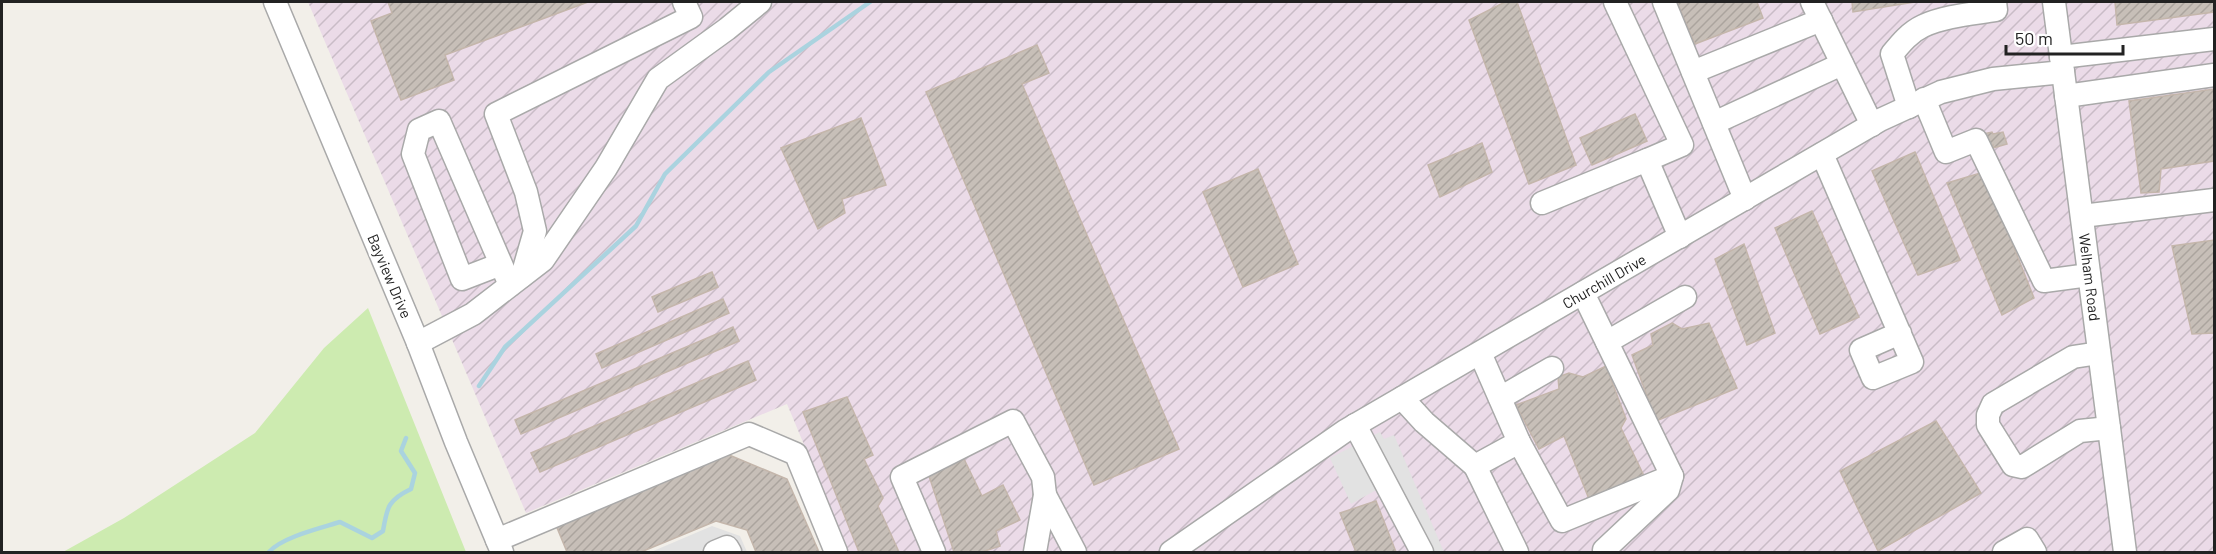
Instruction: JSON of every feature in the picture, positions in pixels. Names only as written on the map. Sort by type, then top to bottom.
[{"type":"street","name":"Bayview Drive","points":[[274,2],[418,343],[500,546]]},
{"type":"street","points":[[516,281],[535,231],[526,192],[496,114],[691,17],[684,2]]},
{"type":"street","points":[[418,343],[473,314],[543,260],[606,168],[658,79],[728,29],[759,2]]},
{"type":"street","points":[[1542,203],[1682,145],[1615,2]]},
{"type":"street","points":[[1664,2],[1745,199]]},
{"type":"street","points":[[1995,2],[1996,10],[1922,26],[1906,38],[1892,54],[1946,152],[1976,140],[2044,281],[2089,275]]},
{"type":"street","name":"Welham Road","points":[[2054,2],[2125,552]]},
{"type":"street","points":[[1693,72],[1817,10],[1872,125]]},
{"type":"street","name":"Churchill Drive","points":[[1171,552],[1355,426],[1872,125],[1941,92],[2062,65],[2214,39]]},
{"type":"street","points":[[1714,123],[1842,64]]},
{"type":"street","points":[[2066,96],[2214,75]]},
{"type":"street","points":[[501,264],[462,279],[412,154],[419,130],[439,121],[501,264],[516,281]]},
{"type":"street","points":[[1822,154],[1900,333]]},
{"type":"street","points":[[1647,160],[1680,237]]},
{"type":"street","points":[[2082,216],[2214,200]]},
{"type":"street","points":[[1583,293],[1672,476],[1668,490],[1604,550]]},
{"type":"street","points":[[1606,342],[1685,297]]},
{"type":"street","points":[[1480,353],[1519,442],[1562,521],[1672,476]]},
{"type":"street","points":[[2099,353],[2073,357],[1993,404],[1988,415],[1988,425],[2013,465],[2022,467],[2080,431],[2109,428]]},
{"type":"street","points":[[1500,398],[1552,368]]},
{"type":"street","points":[[1402,398],[1425,422],[1475,466],[1517,552]]},
{"type":"street","points":[[934,552],[902,477],[1013,421],[1043,477],[1045,495],[1035,552]]},
{"type":"street","points":[[1355,426],[1422,552]]},
{"type":"street","points":[[500,546],[749,434],[795,454],[836,552]]},
{"type":"street","points":[[1475,466],[1519,442]]},
{"type":"street","points":[[1045,495],[1074,552]]},
{"type":"street","points":[[2004,552],[2027,539],[2035,552]]},
{"type":"street","points":[[715,552],[727,547],[730,552]]},
{"type":"shaded area","points":[[308,2],[2214,2],[2214,552],[849,552],[787,404],[526,513]]},
{"type":"shaded area","points":[[1380,432],[1384,439],[1394,435],[1444,552],[1412,552],[1378,489],[1351,504],[1330,458]]},
{"type":"shaded area","points":[[712,526],[740,536],[747,552],[651,552]]},
{"type":"green space","points":[[368,308],[466,552],[63,552],[124,518],[255,433],[324,348]]},
{"type":"building","points":[[388,2],[588,2],[445,55],[454,80],[401,100],[371,21],[392,13]]},
{"type":"building","points":[[1505,2],[1517,2],[1576,165],[1529,184],[1469,20]]},
{"type":"building","points":[[1677,2],[1757,2],[1763,18],[1695,44]]},
{"type":"building","points":[[1852,2],[1915,2],[1853,12]]},
{"type":"building","points":[[2115,2],[2214,2],[2214,12],[2117,25]]},
{"type":"building","points":[[1037,45],[1049,73],[1022,84],[1179,449],[1094,485],[926,92]]},
{"type":"building","points":[[2214,89],[2214,161],[2161,169],[2159,192],[2141,193],[2129,101]]},
{"type":"building","points":[[1635,114],[1647,141],[1592,165],[1580,138]]},
{"type":"building","points":[[861,118],[886,185],[842,199],[845,213],[818,229],[781,148]]},
{"type":"building","points":[[1992,132],[1993,134],[2003,132],[2007,144],[1993,148],[1993,145],[1987,147],[1983,134]]},
{"type":"building","points":[[1482,143],[1492,172],[1440,197],[1428,165]]},
{"type":"building","points":[[1915,152],[1960,260],[1918,275],[1872,171]]},
{"type":"building","points":[[1258,169],[1298,264],[1243,287],[1203,192]]},
{"type":"building","points":[[1984,172],[2034,298],[2002,315],[1947,183]]},
{"type":"building","points":[[1812,211],[1859,317],[1820,334],[1775,228]]},
{"type":"building","points":[[2214,240],[2214,333],[2192,334],[2172,246]]},
{"type":"building","points":[[1744,244],[1775,333],[1747,345],[1715,259]]},
{"type":"building","points":[[712,272],[718,287],[658,312],[652,297]]},
{"type":"building","points":[[723,299],[729,313],[602,368],[596,354]]},
{"type":"building","points":[[1672,323],[1682,329],[1709,323],[1737,388],[1656,421],[1632,355],[1653,345],[1651,334]]},
{"type":"building","points":[[733,327],[739,341],[521,434],[515,420]]},
{"type":"building","points":[[748,361],[756,380],[540,472],[531,453]]},
{"type":"building","points":[[1606,366],[1626,419],[1621,428],[1646,480],[1589,499],[1564,436],[1539,449],[1516,405],[1559,389],[1558,377],[1569,373],[1583,377]]},
{"type":"building","points":[[847,397],[873,455],[864,459],[883,498],[878,506],[899,552],[859,552],[803,412]]},
{"type":"building","points":[[1936,421],[1981,493],[1878,551],[1840,471]]},
{"type":"building","points":[[722,452],[787,479],[819,552],[756,552],[747,530],[716,521],[641,552],[567,552],[555,523]]},
{"type":"building","points":[[964,459],[982,496],[1003,485],[1020,520],[996,531],[1000,546],[982,552],[954,552],[929,476]]},
{"type":"building","points":[[1376,501],[1396,552],[1356,552],[1340,513]]},
{"type":"waterway","points":[[479,386],[505,347],[636,226],[665,174],[769,72],[870,2]]},
{"type":"waterway","points":[[269,552],[292,537],[340,522],[372,538],[383,531],[390,505],[397,497],[411,489],[415,473],[401,451],[406,438]]}]
